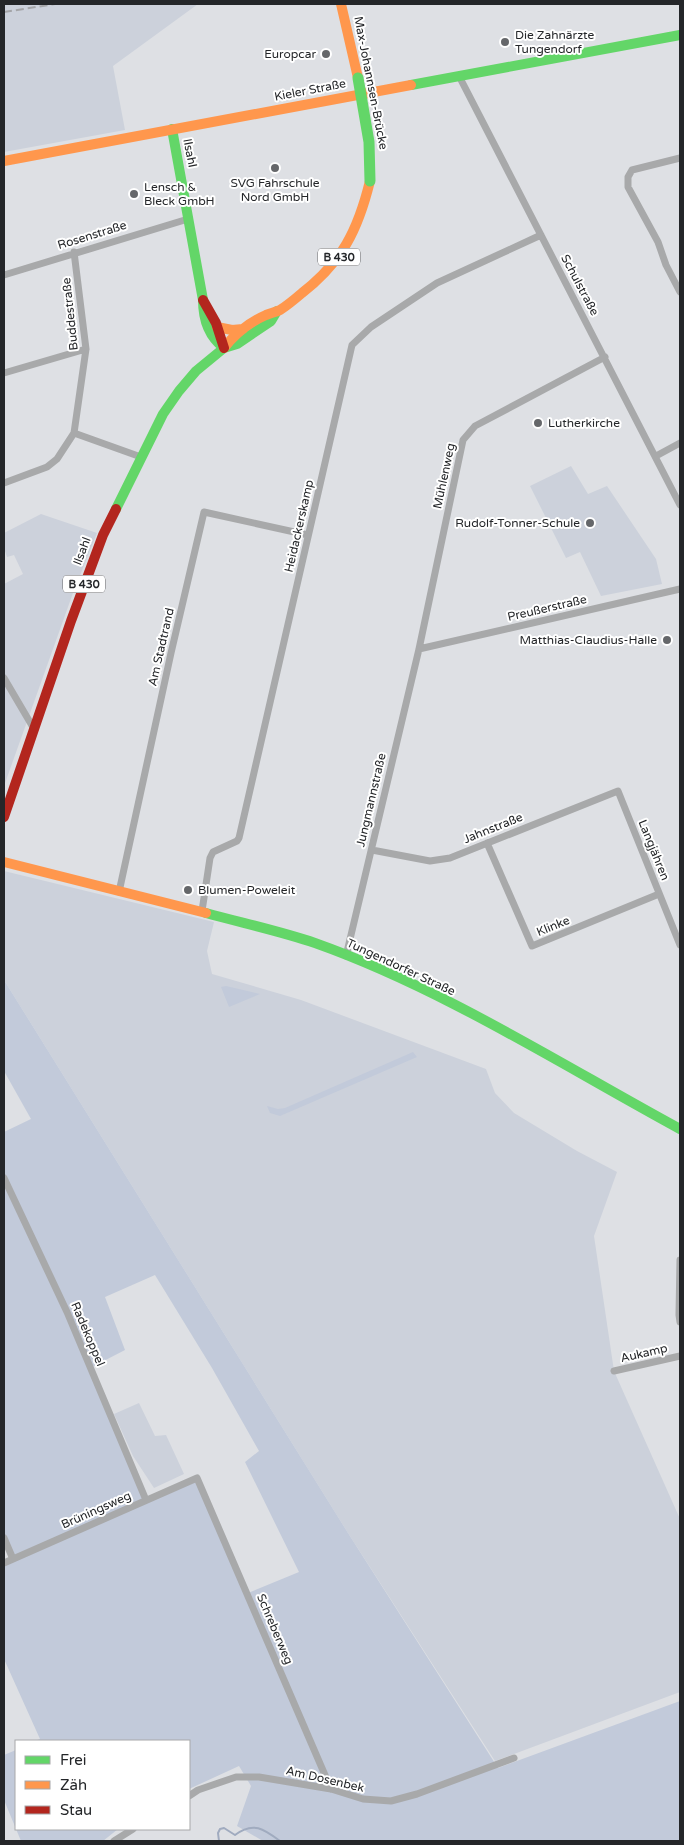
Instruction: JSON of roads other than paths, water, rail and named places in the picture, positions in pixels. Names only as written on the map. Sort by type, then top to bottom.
[{"type":"main road","name":"Max-Johannsen-Brücke","points":[[224,348],[232,336],[267,314],[277,311],[319,281],[342,254],[355,232],[364,207],[370,181],[371,162],[367,127],[341,4]]},
{"type":"main road","name":"Kieler Straße","points":[[4,161],[680,35]]},
{"type":"main road","name":"Ilsahl","points":[[172,129],[203,300],[202,313],[215,343],[224,348]]},
{"type":"main road","name":"Ilsahl","points":[[203,300],[217,327],[224,348]]},
{"type":"main road","name":"Max-Johannsen-Brücke","points":[[224,348],[237,344],[271,321],[277,311]]},
{"type":"main road","points":[[217,327],[243,330]]},
{"type":"main road","name":"Ilsahl","points":[[4,818],[103,535],[163,414],[196,371],[224,348]]},
{"type":"main road","name":"Tungendorfer Straße","points":[[4,862],[202,912],[324,946],[403,980],[680,1130]]},
{"type":"street","name":"Schulstraße","points":[[459,76],[680,504]]},
{"type":"street","points":[[680,158],[632,170],[628,177],[628,187],[658,242],[666,265],[680,292]]},
{"type":"street","name":"Rosenstraße","points":[[4,274],[188,219]]},
{"type":"street","name":"Heidackerskamp","points":[[202,912],[210,858],[213,852],[240,838],[352,345],[371,328],[437,283],[541,235]]},
{"type":"street","name":"Buddestraße","points":[[4,484],[47,467],[57,459],[74,433],[86,349],[74,252]]},
{"type":"street","points":[[4,373],[86,349]]},
{"type":"street","name":"Mühlenweg","points":[[419,649],[463,440],[474,426],[605,357]]},
{"type":"street","points":[[74,433],[141,457]]},
{"type":"street","points":[[656,456],[680,443]]},
{"type":"street","name":"Am Stadtrand","points":[[119,892],[204,512],[308,535]]},
{"type":"street","name":"Preußerstraße","points":[[419,649],[680,589]]},
{"type":"street","name":"Jungmannstraße","points":[[346,956],[419,649]]},
{"type":"street","points":[[4,678],[34,729]]},
{"type":"street","name":"Jahnstraße","points":[[372,850],[430,862],[450,858],[618,791]]},
{"type":"street","name":"Langjähren","points":[[618,791],[680,944]]},
{"type":"street","name":"Klinke","points":[[487,843],[532,946],[659,894]]},
{"type":"street","name":"Radekoppel","points":[[4,1178],[67,1312],[146,1500]]},
{"type":"street","points":[[680,1260],[680,1322]]},
{"type":"street","name":"Aukamp","points":[[614,1371],[680,1356]]},
{"type":"street","name":"Brüningsweg","points":[[4,1563],[197,1478]]},
{"type":"street","name":"Schreberweg","points":[[197,1478],[331,1789]]},
{"type":"street","points":[[4,1538],[13,1559]]},
{"type":"street","name":"Am Dosenbek","points":[[190,1795],[198,1790],[236,1777],[277,1779],[331,1789],[363,1799],[391,1801],[417,1794],[514,1758]]},
{"type":"street","points":[[114,1841],[131,1830]]},
{"type":"waterway","points":[[219,1841],[218,1833],[220,1829],[224,1828],[235,1835],[247,1828],[258,1828],[280,1841]]},
{"type":"railway","points":[[4,12],[55,4]]},
{"type":"place","name":"Die Zahnärzte Tungendorf","points":[[505,42]]},
{"type":"place","name":"Europcar","points":[[326,54]]},
{"type":"place","name":"SVG Fahrschule Nord GmbH","points":[[275,168]]},
{"type":"place","name":"Lensch & Bleck GmbH","points":[[134,194]]},
{"type":"place","name":"Lutherkirche","points":[[538,423]]},
{"type":"place","name":"Rudolf-Tonner-Schule","points":[[590,523]]},
{"type":"place","name":"Matthias-Claudius-Halle","points":[[667,640]]},
{"type":"place","name":"Blumen-Poweleit","points":[[188,890]]}]
